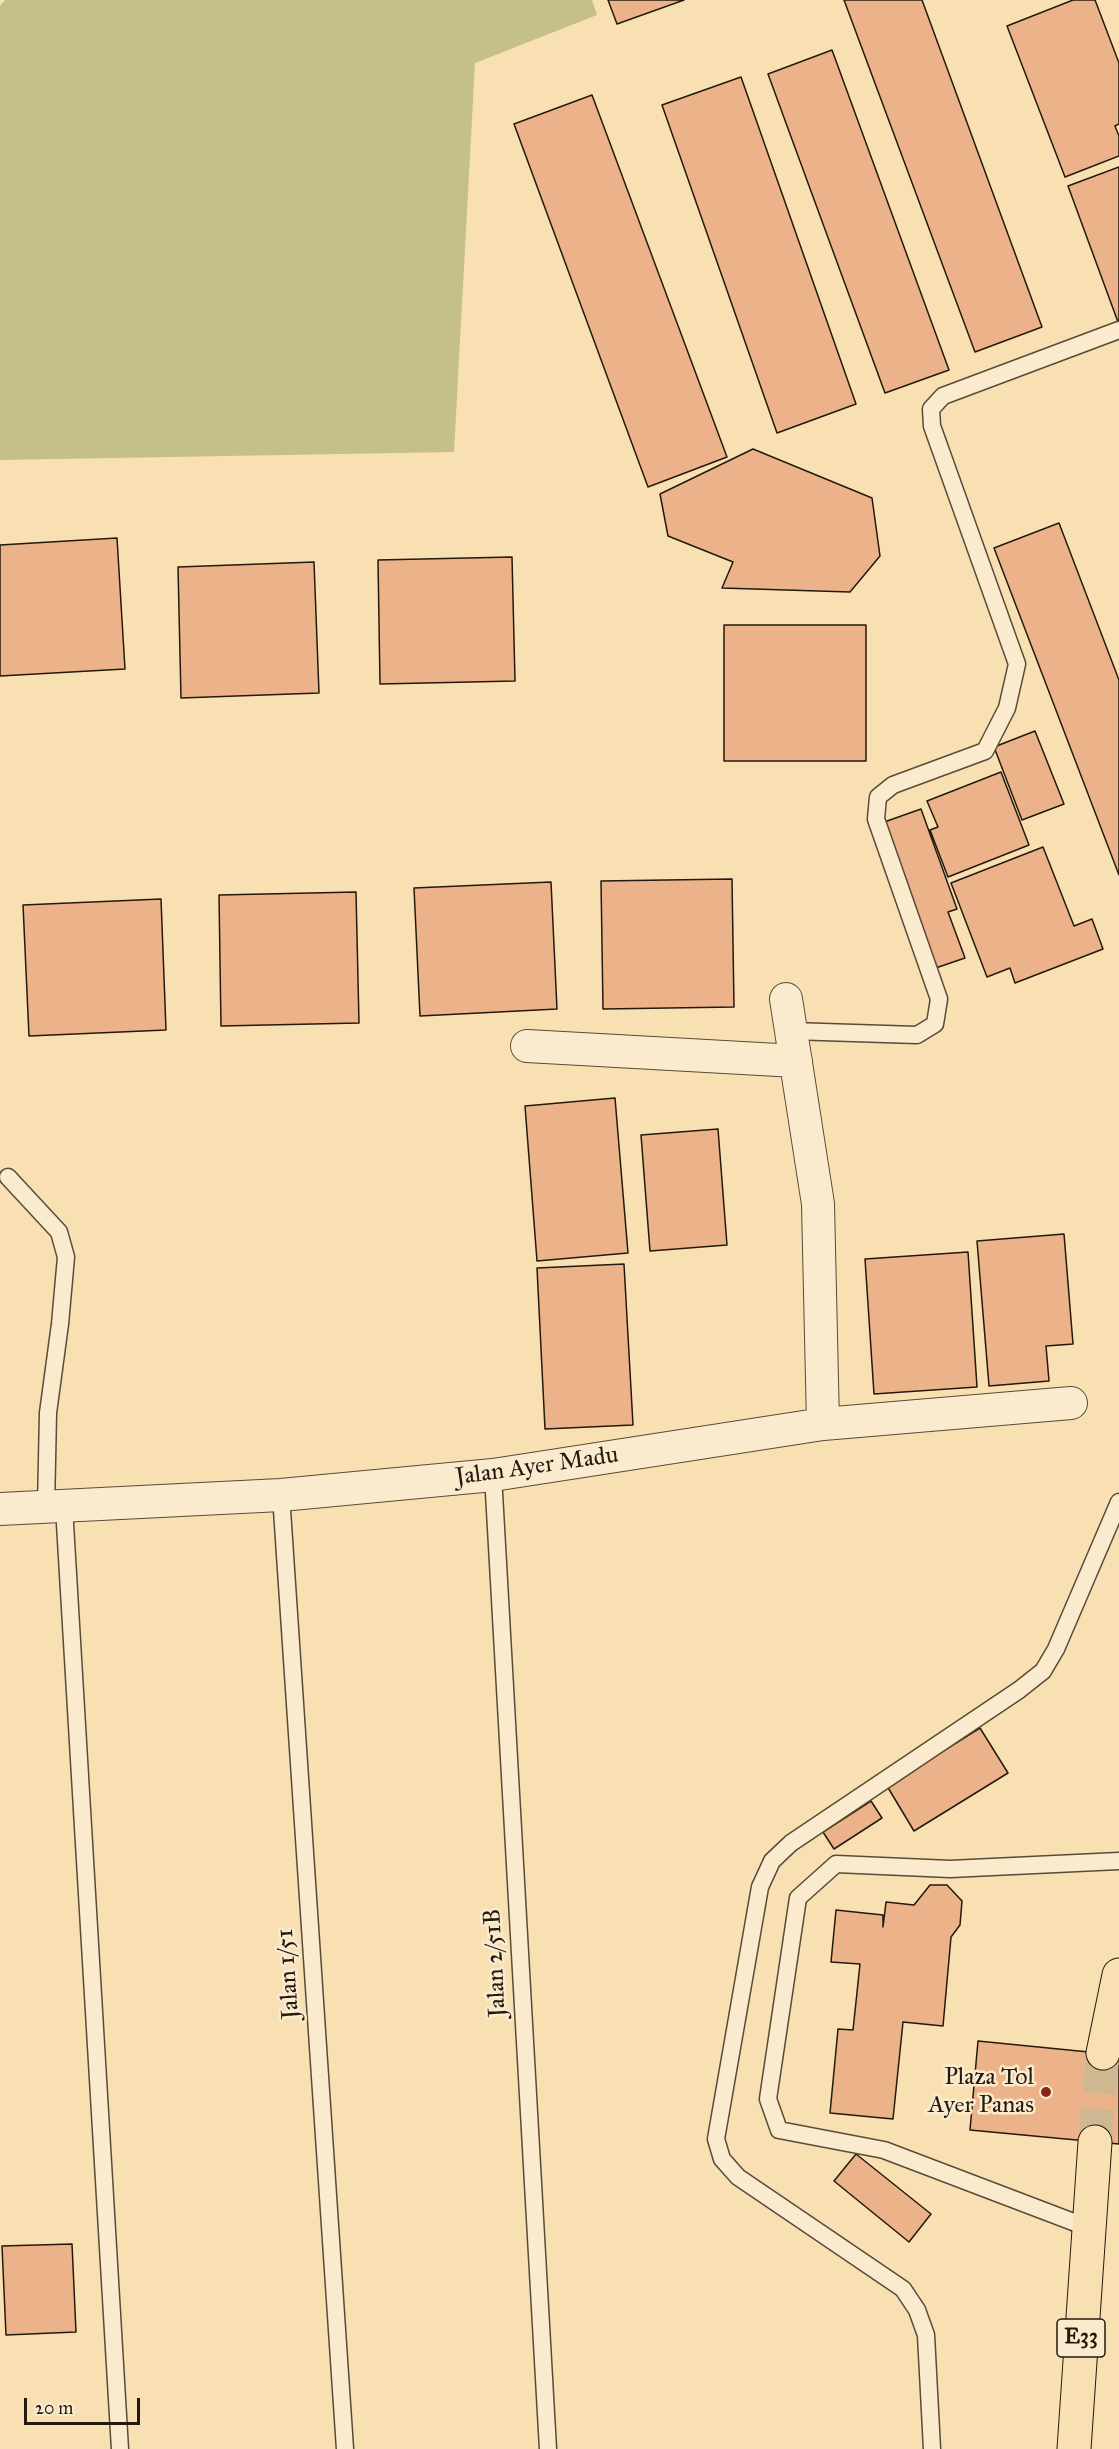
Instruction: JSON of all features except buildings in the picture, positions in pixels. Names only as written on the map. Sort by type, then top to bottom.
[{"type":"highway","points":[[1103,2053],[1119,1975]]},
{"type":"highway","name":"E33","points":[[1074,2449],[1095,2142]]},
{"type":"street","points":[[786,999],[818,1204],[822,1424]]},
{"type":"street","points":[[527,1046],[793,1046]]},
{"type":"street","name":"Jalan Ayer Madu","points":[[0,1509],[281,1495],[493,1475],[822,1424],[1071,1403]]},
{"type":"lane","points":[[793,1046],[916,1035],[935,1024],[939,999],[876,819],[878,797],[893,785],[985,751],[1006,708],[1017,664],[932,426],[931,409],[943,396],[1119,330]]},
{"type":"lane","points":[[8,1177],[59,1232],[66,1257],[48,1413],[120,2449]]},
{"type":"lane","name":"Jalan 2/51B","points":[[493,1475],[548,2449]]},
{"type":"lane","name":"Jalan 1/51","points":[[281,1495],[345,2449]]},
{"type":"lane","points":[[933,2449],[926,2335],[917,2310],[903,2289],[738,2177],[722,2159],[716,2139],[760,1887],[772,1861],[791,1843],[1019,1690],[1043,1671],[1056,1648],[1119,1502]]},
{"type":"lane","points":[[1089,2228],[884,2150],[779,2130],[768,2099],[798,1898],[836,1864],[950,1869],[1119,1861]]},
{"type":"shaded area","points":[[5,0],[592,0],[597,15],[475,63],[454,452],[0,460],[0,6]]},
{"type":"tunnel","points":[[1095,2142],[1103,2053]]},
{"type":"place","name":"Plaza Tol Ayer Panas","points":[[1046,2092]]}]
